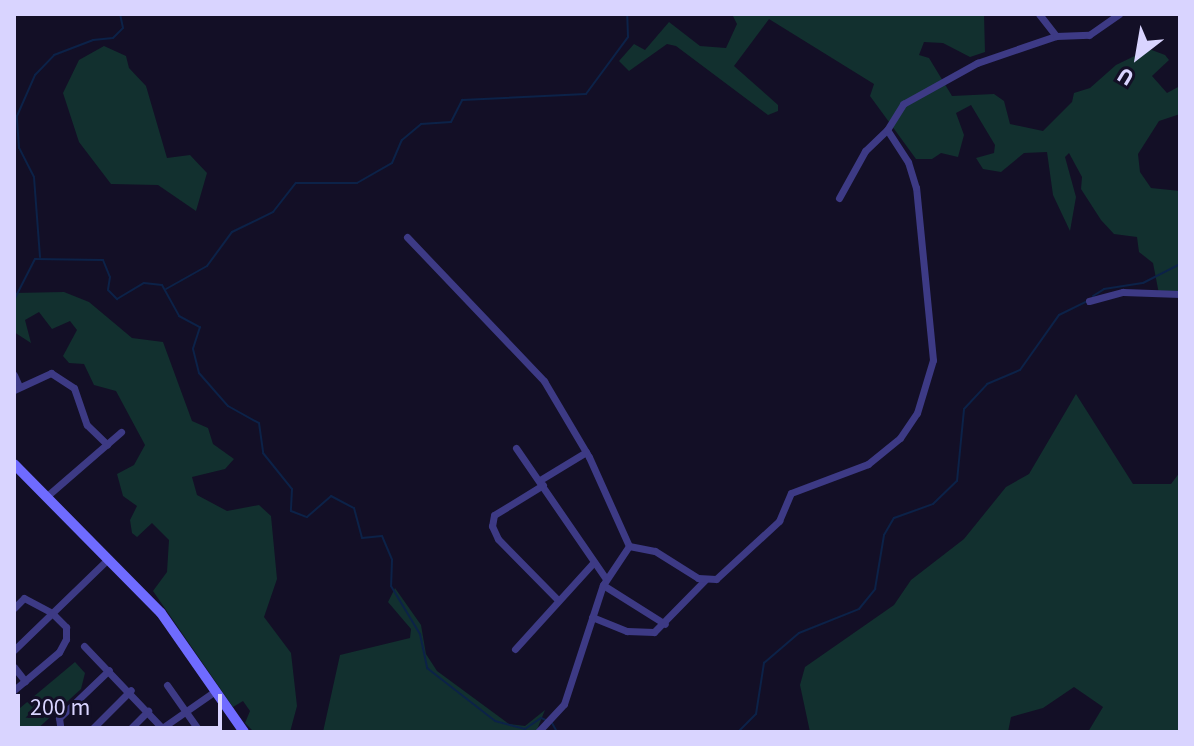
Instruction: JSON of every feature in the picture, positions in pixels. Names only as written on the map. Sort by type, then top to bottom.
[{"type":"street","points":[[1039,14],[1056,36]]},
{"type":"street","points":[[839,198],[865,151],[887,130],[907,100],[977,63],[1056,36],[1089,35],[1119,14]]},
{"type":"street","points":[[592,617],[642,634],[665,624],[705,580],[728,571],[766,535],[791,493],[849,474],[883,453],[909,426],[928,387],[933,360],[924,228],[911,172],[887,130]]},
{"type":"street","points":[[407,237],[544,381],[586,452],[629,546]]},
{"type":"street","points":[[1089,301],[1123,292],[1180,294]]},
{"type":"street","points":[[14,375],[17,388],[45,372],[72,387],[87,425],[107,444]]},
{"type":"street","points":[[47,496],[121,432]]},
{"type":"street","points":[[516,448],[605,582],[665,624]]},
{"type":"street","points":[[558,600],[498,539],[492,526],[494,515],[586,452]]},
{"type":"street","points":[[14,464],[106,561],[161,613],[240,731]]},
{"type":"street","points":[[629,546],[655,551],[705,580]]},
{"type":"street","points":[[538,732],[570,691],[605,582],[629,546]]},
{"type":"street","points":[[14,650],[106,561]]},
{"type":"street","points":[[515,649],[593,563]]},
{"type":"street","points":[[14,593],[52,613],[66,627],[64,645],[14,690]]},
{"type":"street","points":[[14,608],[24,598]]},
{"type":"street","points":[[84,646],[131,690],[163,730],[215,691]]},
{"type":"street","points":[[14,667],[25,681]]},
{"type":"street","points":[[61,732],[59,718],[109,670]]},
{"type":"street","points":[[167,685],[200,732]]},
{"type":"street","points":[[89,732],[131,690]]},
{"type":"street","points":[[127,732],[148,711]]},
{"type":"green space","points":[[732,14],[984,14],[985,52],[970,57],[943,43],[924,42],[919,55],[929,58],[952,96],[994,94],[1004,101],[1010,124],[1043,131],[1072,102],[1074,93],[1090,88],[1116,65],[1149,49],[1165,55],[1169,60],[1152,76],[1167,93],[1180,86],[1180,114],[1159,121],[1138,154],[1140,172],[1151,188],[1180,191],[1180,296],[1159,294],[1153,263],[1139,252],[1137,237],[1114,234],[1101,220],[1081,189],[1082,177],[1069,153],[1065,157],[1076,197],[1070,231],[1053,195],[1047,152],[1024,153],[1001,172],[983,169],[976,158],[994,153],[995,145],[971,105],[956,113],[964,135],[958,157],[941,153],[932,159],[916,159],[870,96],[874,84],[769,19],[734,66],[778,105],[778,111],[768,115],[676,46],[667,44],[629,71],[619,61],[634,44],[645,50],[669,22],[700,46],[726,48],[737,24]]},
{"type":"green space","points":[[104,46],[126,56],[129,68],[146,86],[167,158],[190,155],[207,173],[196,211],[158,185],[111,184],[79,142],[63,93],[79,60]]},
{"type":"green space","points":[[64,292],[89,302],[132,338],[163,342],[192,421],[208,428],[213,444],[234,459],[225,469],[192,477],[197,495],[227,511],[259,505],[271,516],[277,579],[264,617],[291,653],[297,706],[290,732],[254,732],[245,723],[250,711],[243,701],[233,707],[153,591],[167,572],[169,540],[152,523],[137,537],[132,533],[130,520],[137,506],[123,496],[117,474],[134,465],[145,445],[116,391],[94,385],[84,364],[69,363],[63,356],[77,330],[70,321],[52,329],[39,312],[25,320],[31,343],[14,332],[14,293]]},
{"type":"green space","points":[[1076,394],[1133,484],[1171,484],[1180,472],[1180,732],[1088,732],[1103,707],[1074,687],[1043,708],[1011,717],[1008,732],[810,732],[800,685],[805,667],[894,605],[911,580],[964,539],[1006,487],[1029,474]]},
{"type":"green space","points":[[395,588],[421,625],[426,654],[437,671],[509,724],[525,726],[545,710],[536,732],[323,732],[340,655],[410,638],[411,629],[388,602]]},
{"type":"green space","points":[[75,662],[85,673],[81,689],[34,732],[19,732],[14,713]]},
{"type":"waterway","points":[[40,257],[34,177],[19,148],[17,116],[35,75],[54,55],[93,40],[113,38],[123,28],[120,14]]},
{"type":"waterway","points":[[166,289],[207,266],[232,232],[273,212],[296,183],[357,183],[392,163],[402,140],[421,124],[451,122],[462,100],[586,94],[628,37],[627,14]]},
{"type":"waterway","points":[[14,300],[35,259],[103,260],[110,277],[108,290],[117,299],[144,283],[162,285],[179,316],[200,327],[193,349],[199,373],[228,406],[259,423],[263,453],[292,489],[291,511],[307,517],[331,496],[354,508],[362,538],[382,536],[392,560],[391,586],[420,634],[427,668],[495,721],[525,729],[541,718],[546,720]]},
{"type":"waterway","points":[[1093,296],[1104,289],[1143,283],[1180,264]]},
{"type":"waterway","points":[[738,732],[756,714],[764,663],[799,633],[859,609],[875,589],[884,535],[894,518],[933,504],[957,481],[964,409],[987,384],[1020,370],[1059,315],[1088,301]]},
{"type":"waterway","points":[[552,723],[557,732]]}]
